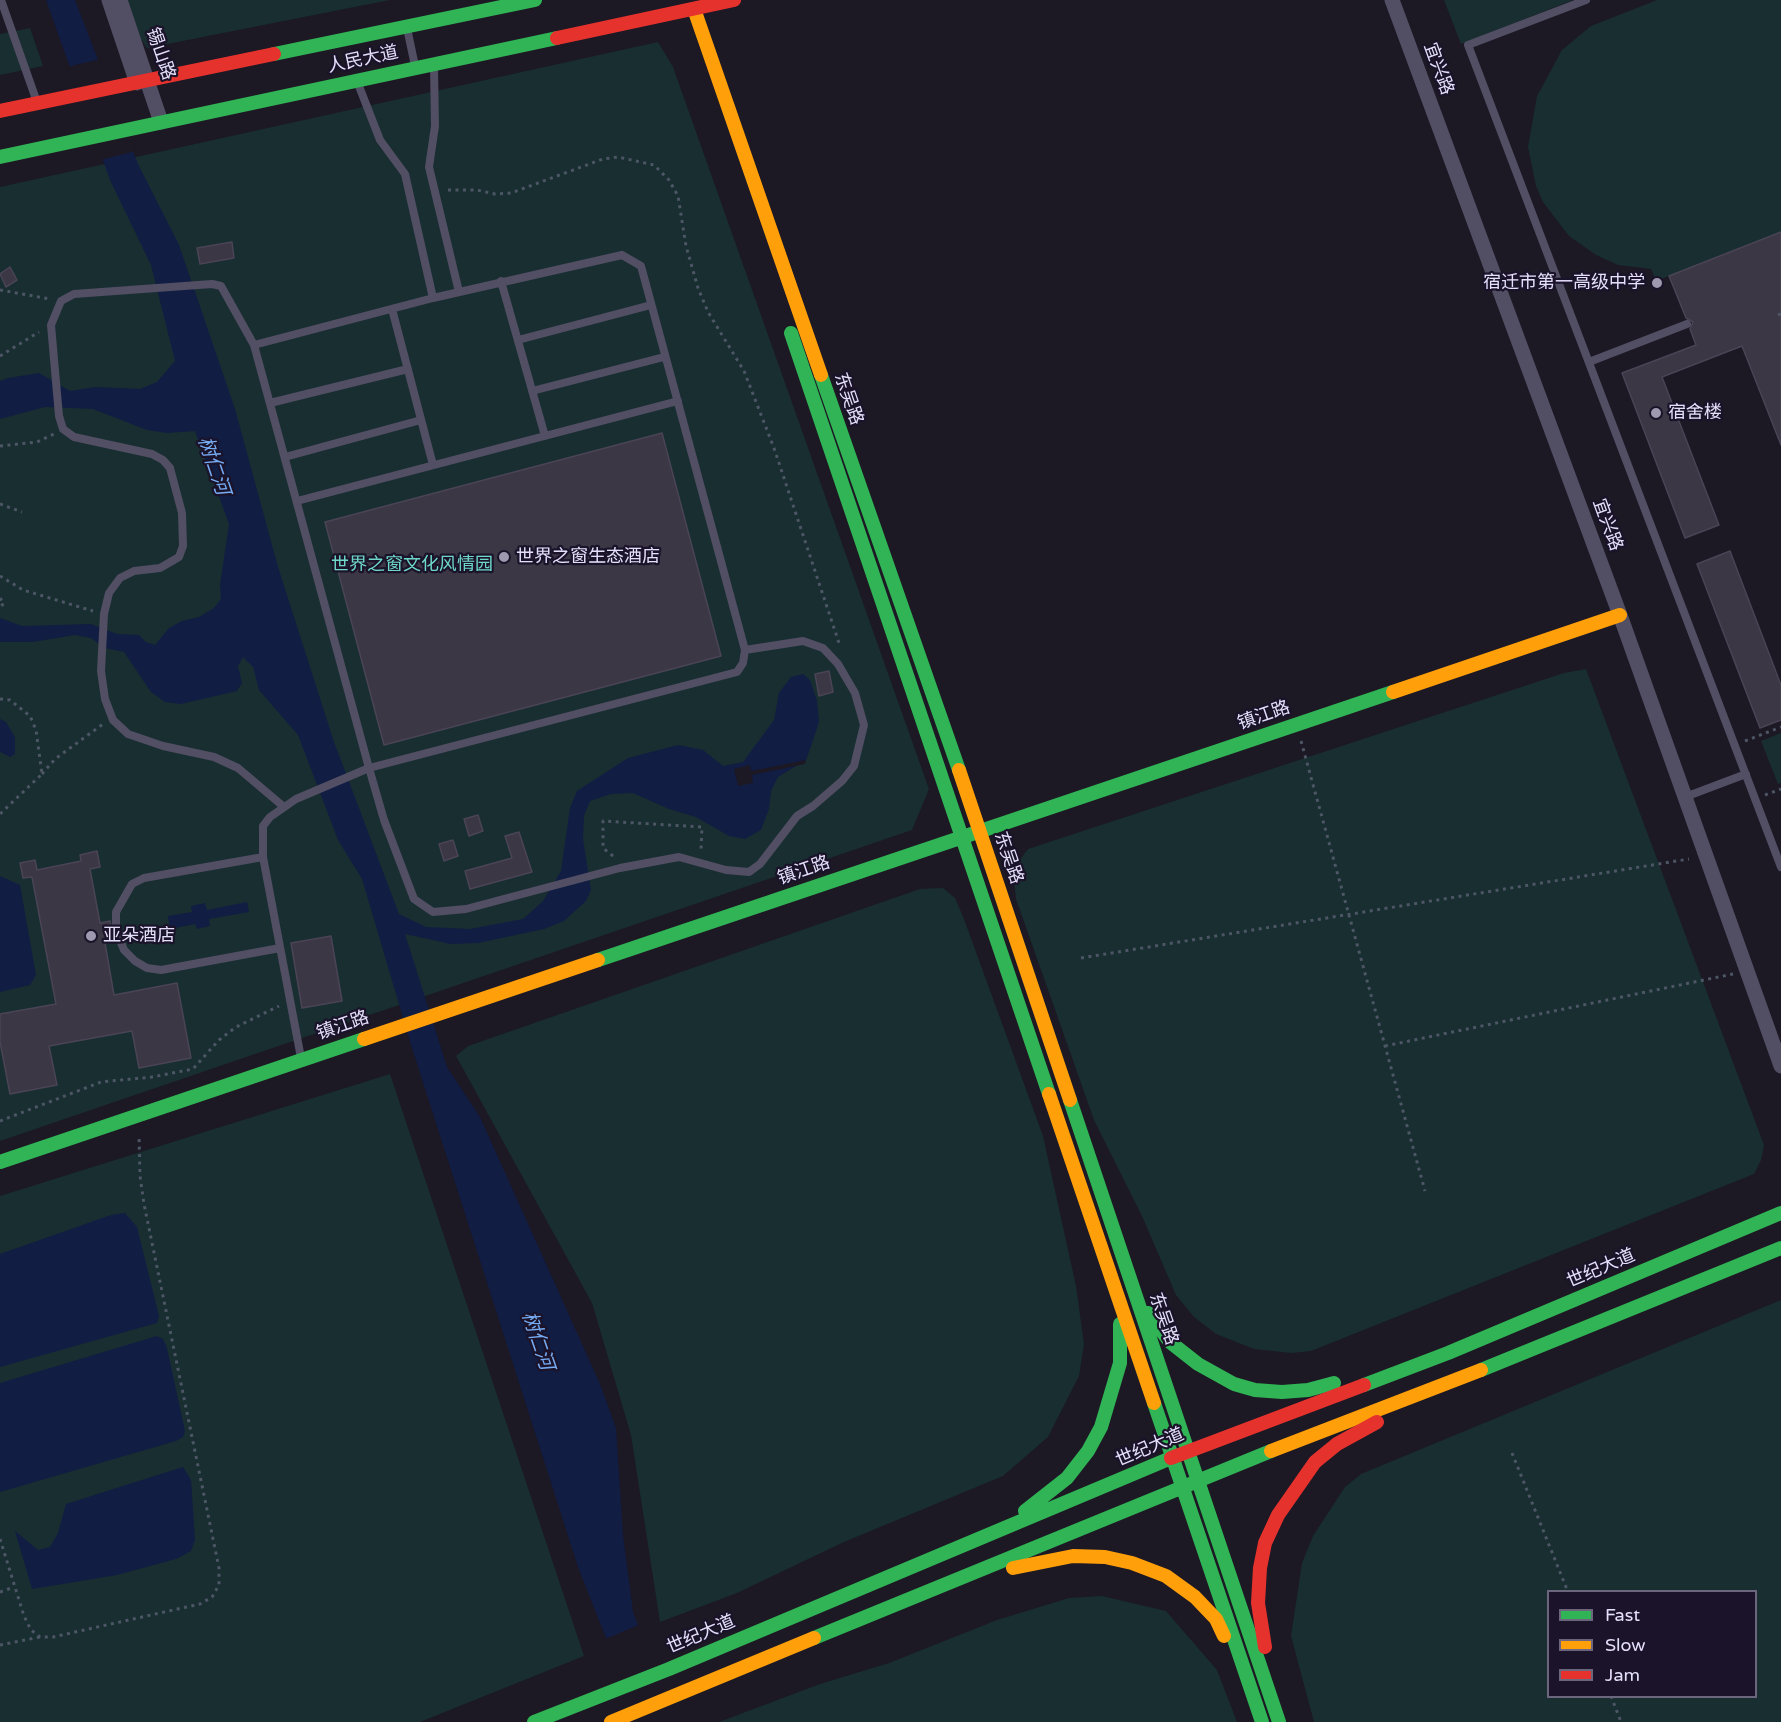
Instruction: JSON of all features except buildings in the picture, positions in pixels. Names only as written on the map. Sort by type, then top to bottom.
[{"type":"street","name":"锡山路","points":[[109,0],[161,122]]},
{"type":"street","name":"锡山路","points":[[120,0],[143,81]]},
{"type":"street","name":"人民大道","points":[[0,111],[535,0]]},
{"type":"street","name":"人民大道","points":[[0,156],[734,0]]},
{"type":"street","name":"宜兴路","points":[[1392,0],[1620,615],[1781,1066]]},
{"type":"street","name":"东吴路","points":[[688,10],[980,831],[1277,1716]]},
{"type":"street","name":"东吴路","points":[[688,10],[962,837],[1260,1715]]},
{"type":"street","name":"镇江路","points":[[0,1162],[1620,615]]},
{"type":"street","name":"世纪大道","points":[[534,1722],[669,1669],[1188,1451],[1448,1353],[1781,1213]]},
{"type":"street","points":[[611,1722],[846,1627],[1198,1479],[1454,1381],[1781,1248]]},
{"type":"street","points":[[1137,1299],[1170,1342],[1207,1369],[1234,1384],[1255,1390],[1308,1390],[1448,1353]]},
{"type":"street","points":[[983,1538],[1058,1486],[1088,1451],[1101,1427],[1120,1363],[1120,1306]]},
{"type":"street","points":[[1277,1716],[1258,1603],[1260,1568],[1265,1542],[1278,1515],[1315,1462],[1337,1444],[1454,1381]]},
{"type":"street","points":[[846,1627],[1029,1563],[1072,1556],[1105,1557],[1132,1563],[1166,1576],[1195,1597],[1216,1619],[1260,1715]]},
{"type":"lane","points":[[1,0],[3,16],[38,103]]},
{"type":"lane","points":[[1586,0],[1468,45],[1781,867]]},
{"type":"lane","points":[[406,27],[415,68]]},
{"type":"lane","points":[[434,63],[435,126],[429,167],[459,292]]},
{"type":"lane","points":[[357,80],[380,140],[405,174],[433,298]]},
{"type":"lane","points":[[254,345],[501,281],[622,255],[640,266],[745,650],[737,672],[355,772],[296,799],[263,826],[264,857],[302,1060]]},
{"type":"lane","points":[[501,281],[545,436]]},
{"type":"lane","points":[[284,807],[238,768],[214,757],[163,746],[128,734],[120,729],[105,699],[101,671],[104,614],[109,593],[120,578],[134,571],[160,568],[179,557],[183,546],[182,513],[170,468],[163,460],[152,454],[74,437],[63,429],[59,416],[51,324],[61,301],[74,294],[198,285],[221,286],[254,345],[384,820],[414,899],[433,912],[446,913],[625,867],[679,857],[726,870],[749,872],[760,864],[797,816],[842,782],[854,766],[864,725],[855,693],[838,664],[823,648],[802,641],[745,650]]},
{"type":"lane","points":[[518,340],[651,305]]},
{"type":"lane","points":[[392,309],[433,465]]},
{"type":"lane","points":[[1589,362],[1687,324]]},
{"type":"lane","points":[[532,391],[664,357]]},
{"type":"lane","points":[[270,403],[408,369]]},
{"type":"lane","points":[[297,501],[678,401]]},
{"type":"lane","points":[[285,457],[421,420]]},
{"type":"lane","points":[[1685,797],[1746,774]]},
{"type":"lane","points":[[264,857],[144,878],[132,884],[124,894],[116,912],[116,930],[124,950],[135,962],[147,968],[161,970],[280,948]]},
{"type":"path","points":[[434,190],[512,193],[603,159],[618,157],[654,165],[669,180],[678,196],[688,255],[698,288],[708,312],[744,371],[774,448],[842,652]]},
{"type":"path","points":[[0,290],[16,291],[61,301]]},
{"type":"path","points":[[1779,314],[1781,320]]},
{"type":"path","points":[[0,356],[51,324]]},
{"type":"path","points":[[0,446],[37,441],[63,429]]},
{"type":"path","points":[[0,504],[22,512]]},
{"type":"path","points":[[0,576],[23,590],[104,614]]},
{"type":"path","points":[[0,598],[4,604],[0,606]]},
{"type":"path","points":[[0,699],[10,700],[30,716],[36,730],[42,774]]},
{"type":"path","points":[[0,814],[55,759],[112,716]]},
{"type":"path","points":[[1297,724],[1425,1191]]},
{"type":"path","points":[[1735,745],[1781,727]]},
{"type":"path","points":[[625,867],[603,848],[603,821],[702,827],[700,861]]},
{"type":"path","points":[[1081,958],[1706,856]]},
{"type":"path","points":[[1385,1046],[1747,972]]},
{"type":"path","points":[[0,1121],[101,1082],[152,1077],[193,1069],[219,1040],[236,1027],[290,1000]]},
{"type":"path","points":[[0,1645],[40,1637],[53,1637],[200,1604],[212,1597],[219,1585],[219,1568],[144,1204],[140,1176],[139,1115]]},
{"type":"path","points":[[1512,1453],[1567,1590]]},
{"type":"path","points":[[0,1539],[24,1616],[31,1630],[40,1637]]},
{"type":"path","points":[[0,1592],[14,1587]]},
{"type":"path","points":[[1612,1698],[1621,1722]]},
{"type":"green space","points":[[126,0],[390,0],[147,48],[139,36]]},
{"type":"green space","points":[[1444,0],[1573,0],[1461,44]]},
{"type":"green space","points":[[1657,0],[1781,0],[1781,232],[1656,281],[1651,269],[1618,265],[1596,255],[1569,236],[1543,202],[1536,186],[1528,147],[1537,96],[1562,50],[1591,26]]},
{"type":"green space","points":[[30,28],[43,66],[0,75],[0,34]]},
{"type":"green space","name":"世界之窗文化风情园","points":[[658,42],[673,67],[929,789],[912,830],[0,1141],[0,187]]},
{"type":"green space","points":[[1586,669],[1764,1145],[1761,1160],[1754,1174],[1311,1351],[1291,1353],[1254,1349],[1216,1334],[1194,1317],[1176,1295],[1142,1216],[1094,1120],[1016,899],[1015,866],[1028,849],[1564,673]]},
{"type":"green space","points":[[1781,733],[1781,783],[1778,784],[1761,741]]},
{"type":"green space","points":[[943,888],[955,898],[964,919],[1043,1136],[1076,1286],[1084,1344],[1079,1376],[1048,1437],[1003,1476],[844,1542],[737,1593],[660,1622],[631,1435],[592,1303],[456,1056],[468,1046],[920,889]]},
{"type":"green space","points":[[390,1074],[584,1656],[420,1722],[0,1722],[0,1196]]},
{"type":"green space","points":[[1781,1300],[1781,1722],[1314,1722],[1291,1636],[1302,1563],[1313,1536],[1345,1487],[1361,1474]]},
{"type":"green space","points":[[1102,1596],[1166,1611],[1217,1670],[1237,1722],[719,1722],[820,1684],[889,1663],[997,1620],[1069,1598]]},
{"type":"water","name":"树仁河","points":[[46,0],[75,0],[138,164],[179,245],[235,409],[278,567],[334,742],[399,914],[426,927],[470,929],[523,919],[543,901],[561,871],[570,808],[577,791],[628,758],[678,745],[703,750],[723,766],[743,762],[774,720],[779,693],[791,677],[803,674],[810,680],[817,701],[819,722],[806,760],[778,777],[771,791],[769,809],[761,830],[745,839],[729,836],[696,817],[669,809],[633,793],[611,794],[590,801],[584,816],[583,839],[591,890],[586,901],[564,921],[544,929],[478,943],[451,944],[405,934],[447,1067],[480,1117],[600,1384],[616,1428],[623,1535],[633,1612],[675,1722],[639,1722],[578,1567],[412,1048],[362,879],[338,840],[298,735],[259,690],[253,667],[243,657],[238,666],[242,683],[237,691],[181,704],[165,702],[151,692],[124,652],[105,648],[91,638],[75,635],[32,642],[0,642],[0,618],[22,626],[91,624],[117,634],[139,635],[146,642],[155,645],[169,628],[182,621],[199,617],[214,608],[221,599],[220,585],[229,524],[195,431],[167,433],[147,430],[93,409],[45,407],[0,419],[0,381],[8,378],[39,373],[70,391],[96,387],[140,389],[157,382],[175,361],[151,265],[110,180]]},
{"type":"water","points":[[0,719],[6,722],[15,737],[15,754],[10,757],[0,752]]},
{"type":"water","points":[[0,876],[20,885],[36,975],[30,985],[0,992]]},
{"type":"water","points":[[247,902],[249,912],[209,919],[210,926],[197,929],[195,924],[170,929],[168,916],[192,912],[191,906],[205,903],[207,910]]},
{"type":"water","points":[[125,1213],[137,1227],[159,1316],[157,1323],[0,1367],[0,1254],[111,1215]]},
{"type":"water","points":[[157,1336],[163,1339],[167,1348],[185,1431],[183,1437],[176,1441],[0,1492],[0,1383]]},
{"type":"water","points":[[183,1467],[191,1480],[195,1540],[191,1551],[176,1559],[117,1575],[32,1589],[15,1531],[38,1550],[50,1547],[58,1533],[66,1504]]},
{"type":"pier","points":[[101,59],[136,151],[100,160],[67,67]]},
{"type":"pier","points":[[806,760],[805,764],[752,775],[753,783],[738,786],[734,769],[750,765],[751,771]]},
{"type":"pier","points":[[641,1624],[678,1722],[636,1722],[603,1640]]},
{"type":"traffic: fast","points":[[274,54],[535,0]]},
{"type":"traffic: fast","points":[[0,157],[557,38]]},
{"type":"traffic: fast","points":[[791,333],[1049,1094]]},
{"type":"traffic: fast","points":[[821,375],[959,770]]},
{"type":"traffic: fast","points":[[598,960],[1393,692]]},
{"type":"traffic: fast","points":[[0,1162],[364,1039]]},
{"type":"traffic: fast","points":[[1070,1100],[1279,1722]]},
{"type":"traffic: fast","points":[[1364,1385],[1448,1353],[1781,1213]]},
{"type":"traffic: fast","points":[[1481,1370],[1781,1248]]},
{"type":"traffic: fast","points":[[1148,1313],[1170,1342],[1198,1364],[1234,1384],[1255,1390],[1282,1392],[1308,1390],[1334,1383]]},
{"type":"traffic: fast","points":[[1025,1511],[1067,1478],[1088,1451],[1101,1427],[1120,1363],[1120,1324]]},
{"type":"traffic: fast","points":[[1154,1403],[1262,1722]]},
{"type":"traffic: fast","points":[[814,1638],[1271,1451]]},
{"type":"traffic: fast","points":[[534,1722],[669,1669],[1171,1458]]},
{"type":"traffic: slow","points":[[694,9],[821,375]]},
{"type":"traffic: slow","points":[[1393,692],[1620,615]]},
{"type":"traffic: slow","points":[[959,770],[1070,1100]]},
{"type":"traffic: slow","points":[[364,1039],[598,960]]},
{"type":"traffic: slow","points":[[1049,1094],[1154,1403]]},
{"type":"traffic: slow","points":[[1271,1451],[1481,1370]]},
{"type":"traffic: slow","points":[[1013,1568],[1073,1556],[1105,1557],[1132,1563],[1166,1576],[1195,1597],[1216,1619],[1224,1636]]},
{"type":"traffic: slow","points":[[611,1722],[814,1638]]},
{"type":"traffic: jam","points":[[557,38],[734,0]]},
{"type":"traffic: jam","points":[[0,111],[274,54]]},
{"type":"traffic: jam","points":[[1171,1458],[1364,1385]]},
{"type":"traffic: jam","points":[[1265,1647],[1258,1603],[1260,1568],[1265,1543],[1278,1515],[1315,1462],[1337,1444],[1377,1422]]},
{"type":"place","name":"宿迁市第一高级中学","points":[[1657,283]]},
{"type":"place","name":"宿舍楼","points":[[1656,413]]},
{"type":"place","name":"世界之窗生态酒店","points":[[504,557]]},
{"type":"place","name":"亚朵酒店","points":[[91,936]]}]
